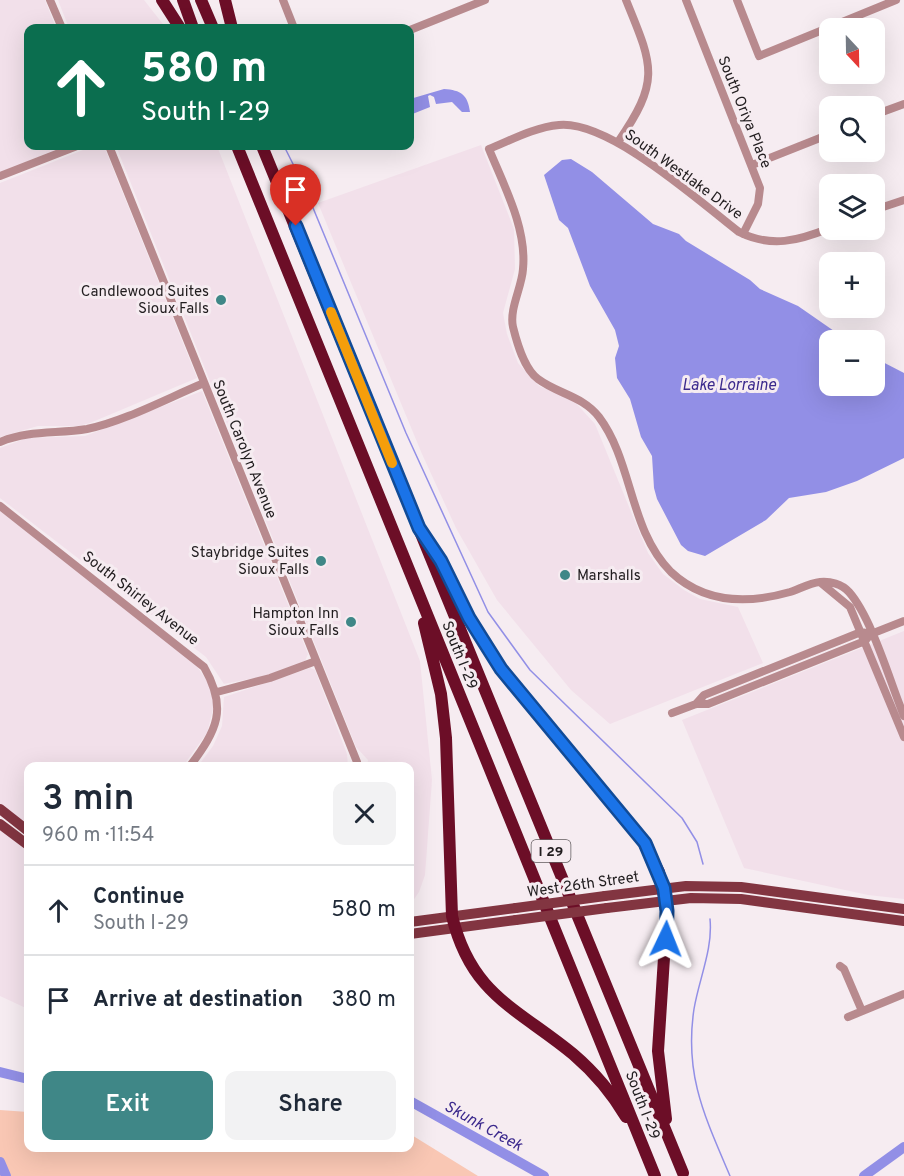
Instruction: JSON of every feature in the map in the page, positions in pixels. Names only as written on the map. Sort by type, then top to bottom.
[{"type":"highway","points":[[162,0],[177,24]]},
{"type":"highway","points":[[183,0],[192,24]]},
{"type":"highway","points":[[201,0],[211,24]]},
{"type":"highway","points":[[225,0],[231,24]]},
{"type":"highway","name":"South I-29","points":[[239,150],[655,1176]]},
{"type":"highway","name":"South I-29","points":[[264,150],[684,1175]]},
{"type":"highway","points":[[271,150],[278,182]]},
{"type":"highway","points":[[419,528],[441,561],[469,618],[501,669],[640,836],[654,860],[665,894],[667,920],[658,1067],[667,1123],[684,1175]]},
{"type":"highway","points":[[405,559],[431,648],[444,717],[453,922],[470,963],[494,994],[571,1053],[604,1086],[631,1127],[655,1176]]},
{"type":"main road","points":[[0,809],[24,828]]},
{"type":"main road","points":[[0,824],[24,842]]},
{"type":"main road","name":"West 26th Street","points":[[414,933],[516,908],[605,896],[759,888],[904,909]]},
{"type":"main road","name":"West 26th Street","points":[[414,922],[516,920],[607,908],[665,894],[756,900],[904,921]]},
{"type":"street","points":[[50,0],[60,24]]},
{"type":"street","points":[[283,0],[292,24]]},
{"type":"street","points":[[414,28],[485,0]]},
{"type":"street","points":[[618,142],[642,107],[649,82],[646,48],[626,0]]},
{"type":"street","name":"South Oriya Place","points":[[686,0],[752,165],[761,196],[743,234]]},
{"type":"street","points":[[737,0],[759,56],[895,0]]},
{"type":"street","points":[[885,112],[904,104]]},
{"type":"street","name":"South Westlake Drive","points":[[819,232],[795,240],[776,242],[753,239],[618,142],[576,125],[559,125],[489,148],[522,238],[523,269],[513,325],[526,362],[539,380],[581,400],[599,417],[609,435],[648,538],[660,559],[673,573],[693,588],[731,600],[764,598],[820,582]]},
{"type":"street","points":[[752,165],[819,138]]},
{"type":"street","points":[[0,177],[67,150]]},
{"type":"street","name":"South Carolyn Avenue","points":[[111,150],[357,762]]},
{"type":"street","points":[[885,206],[904,200]]},
{"type":"street","points":[[0,442],[25,433],[75,430],[102,425],[204,382]]},
{"type":"street","name":"South Shirley Avenue","points":[[0,506],[197,658],[217,692]]},
{"type":"street","points":[[820,582],[850,607],[904,737]]},
{"type":"street","points":[[820,582],[839,584],[848,590],[860,608],[904,716]]},
{"type":"street","points":[[672,713],[696,704],[708,705],[865,641],[871,634],[904,621]]},
{"type":"street","points":[[696,704],[704,694],[861,632],[871,634]]},
{"type":"street","points":[[193,762],[214,729],[218,712],[217,692],[267,679],[316,661]]},
{"type":"street","points":[[840,966],[862,1011]]},
{"type":"street","points":[[848,1017],[904,994]]},
{"type":"shaded area","points":[[0,0],[45,0],[54,24],[24,24],[24,150],[55,150],[0,172]]},
{"type":"shaded area","points":[[58,0],[144,0],[163,24],[67,24]]},
{"type":"shaded area","points":[[481,145],[514,229],[515,269],[503,313],[507,334],[518,363],[539,386],[573,400],[595,424],[648,553],[663,574],[700,599],[738,607],[763,663],[610,724],[571,690],[497,600],[456,528],[422,454],[318,203]]},
{"type":"shaded area","points":[[83,150],[106,150],[197,378],[90,423],[78,426],[38,426],[0,437],[0,183]]},
{"type":"shaded area","points":[[118,150],[219,150],[420,661],[432,780],[425,875],[414,899],[414,762],[368,762],[356,747]]},
{"type":"shaded area","points":[[202,391],[308,654],[305,661],[265,676],[224,684],[206,657],[0,498],[0,448],[27,438],[85,436]]},
{"type":"shaded area","points":[[0,511],[194,662],[209,684],[214,705],[207,733],[186,762],[24,762],[24,822],[0,804]]},
{"type":"shaded area","points":[[904,631],[904,899],[868,895],[744,868],[682,720]]},
{"type":"shaded area","points":[[310,668],[315,670],[347,754],[348,762],[201,762],[213,746],[222,726],[224,697]]},
{"type":"shaded area","points":[[0,829],[24,846],[24,1007],[0,996]]},
{"type":"shaded area","points":[[0,1110],[24,1112],[24,1152],[414,1152],[414,1136],[478,1176],[0,1176]]},
{"type":"water","points":[[444,89],[459,92],[467,101],[470,112],[462,112],[452,102],[436,104],[434,97],[430,95],[428,96],[430,107],[414,113],[414,98]]},
{"type":"water","name":"Lake Lorraine","points":[[571,159],[592,172],[653,224],[679,234],[686,241],[750,280],[760,289],[798,306],[833,330],[819,330],[819,396],[885,396],[885,363],[904,373],[904,458],[857,481],[826,492],[789,498],[766,520],[705,556],[688,551],[681,545],[657,499],[652,456],[641,437],[630,399],[617,378],[615,358],[619,346],[615,330],[590,286],[568,228],[559,220],[544,175],[562,160]]},
{"type":"waterway","points":[[286,150],[304,186],[406,433],[488,612],[530,670],[682,818],[697,842],[703,864]]},
{"type":"waterway","points":[[710,919],[708,953],[694,1009],[692,1055],[694,1075],[705,1115],[730,1176]]},
{"type":"waterway","name":"Skunk Creek","points":[[0,1072],[24,1078]]},
{"type":"waterway","name":"Skunk Creek","points":[[414,1103],[544,1176]]},
{"type":"waterway","name":"Skunk Creek","points":[[864,1176],[904,1147]]},
{"type":"waterway","points":[[0,1162],[6,1176]]},
{"type":"slow traffic","points":[[331,312],[392,463]]},
{"type":"place","name":"Candlewood Suites Sioux Falls","points":[[221,300]]},
{"type":"place","name":"Staybridge Suites Sioux Falls","points":[[321,561]]},
{"type":"place","name":"Marshalls","points":[[565,575]]},
{"type":"place","name":"Hampton Inn Sioux Falls","points":[[351,622]]},
{"type":"route","points":[[296,226],[419,528],[441,561],[469,618],[501,669],[525,701],[645,843],[664,888],[667,903],[666,939]]}]
